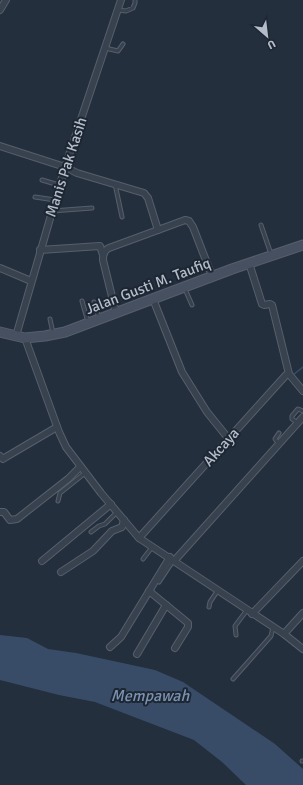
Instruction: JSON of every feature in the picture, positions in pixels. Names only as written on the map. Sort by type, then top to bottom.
[{"type":"main road","name":"Jalan Gusti M. Taufiq","points":[[0,332],[20,337],[53,334],[89,323],[212,276],[303,245]]},
{"type":"street","points":[[0,10],[6,0]]},
{"type":"street","name":"Manis Pak Kasih","points":[[20,337],[31,281],[54,200],[121,0]]},
{"type":"street","points":[[0,146],[64,167],[77,173],[144,193],[148,198],[158,230]]},
{"type":"street","points":[[103,255],[109,248],[185,220],[189,221],[193,227],[212,276]]},
{"type":"street","points":[[40,250],[100,246],[116,313]]},
{"type":"street","points":[[249,263],[262,304],[272,305],[289,374],[303,391]]},
{"type":"street","points":[[0,268],[31,281]]},
{"type":"street","points":[[153,299],[182,372],[207,412],[228,438]]},
{"type":"street","points":[[20,337],[66,447],[117,512],[140,538],[284,634],[303,649]]},
{"type":"street","name":"Akcaya","points":[[140,538],[228,438],[286,375],[289,374]]},
{"type":"street","points":[[110,647],[121,637],[149,591],[173,559],[303,417]]},
{"type":"street","points":[[0,456],[3,458],[6,457],[57,427]]},
{"type":"street","points":[[0,512],[4,512],[10,520],[17,519],[68,479],[80,466]]},
{"type":"street","points":[[42,561],[111,504]]},
{"type":"street","points":[[61,572],[93,551],[112,531],[122,527],[124,520]]},
{"type":"street","points":[[249,612],[303,561]]},
{"type":"street","points":[[149,591],[188,623],[188,627],[175,648]]},
{"type":"street","points":[[137,654],[166,605]]},
{"type":"street","points":[[284,634],[303,613]]},
{"type":"lane","points":[[117,10],[130,10],[134,6],[135,0]]},
{"type":"lane","points":[[105,48],[118,52],[123,44]]},
{"type":"lane","points":[[42,180],[59,185]]},
{"type":"lane","points":[[115,184],[122,217]]},
{"type":"lane","points":[[35,196],[54,200]]},
{"type":"lane","points":[[51,212],[92,208]]},
{"type":"lane","points":[[262,225],[272,256]]},
{"type":"lane","points":[[184,287],[192,305]]},
{"type":"lane","points":[[82,301],[89,323]]},
{"type":"lane","points":[[94,302],[99,319]]},
{"type":"lane","points":[[50,318],[53,334]]},
{"type":"lane","points":[[298,423],[292,418],[292,416],[298,409],[303,411]]},
{"type":"lane","points":[[279,433],[275,439],[279,444]]},
{"type":"lane","points":[[58,501],[60,493],[85,472]]},
{"type":"lane","points":[[91,532],[99,526],[105,524],[117,512]]},
{"type":"lane","points":[[143,559],[153,546]]},
{"type":"lane","points":[[159,582],[173,559]]},
{"type":"lane","points":[[209,607],[210,602],[218,590]]},
{"type":"lane","points":[[236,635],[236,626],[249,612]]},
{"type":"lane","points":[[233,679],[271,636],[273,627]]},
{"type":"water","name":"Mempawah","points":[[0,635],[27,638],[48,649],[76,653],[155,670],[183,682],[275,744],[303,769],[303,785],[246,785],[222,762],[194,740],[95,702],[59,695],[0,680]]},
{"type":"waterway","points":[[293,375],[303,367]]}]
